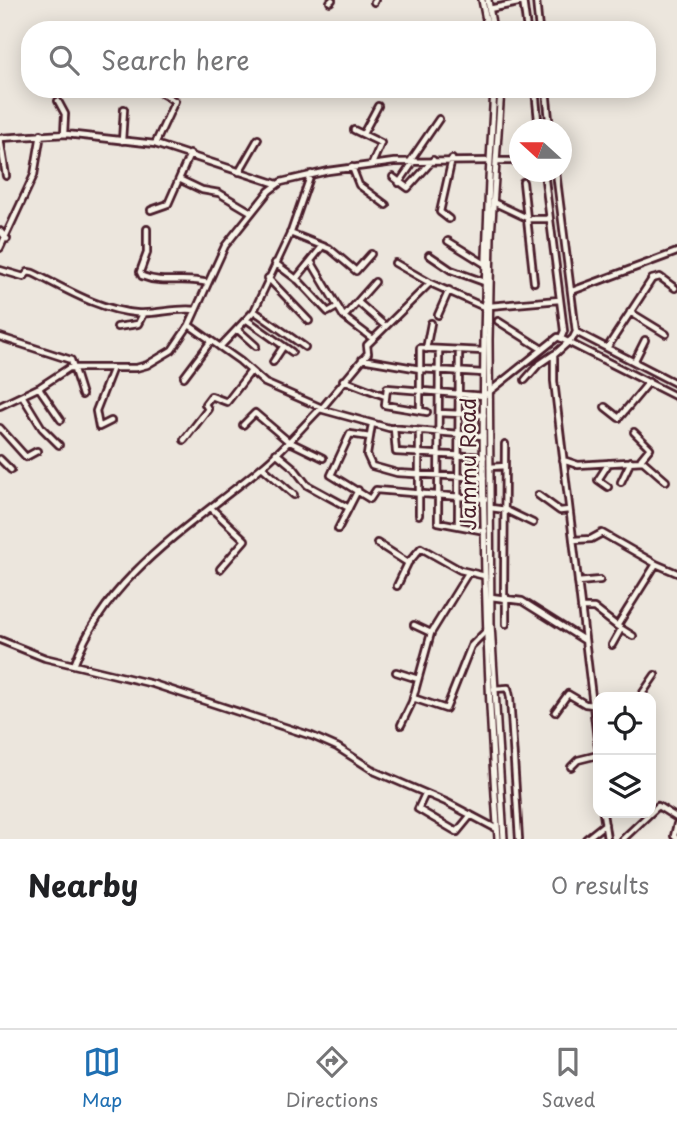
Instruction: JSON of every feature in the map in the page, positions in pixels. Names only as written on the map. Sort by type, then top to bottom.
[{"type":"main road","points":[[482,0],[488,21]]},
{"type":"main road","points":[[488,0],[490,21]]},
{"type":"main road","name":"Jammu Road","points":[[494,98],[493,161],[484,282],[487,307],[483,373],[487,394],[484,415],[486,631],[498,839]]},
{"type":"main road","points":[[499,98],[493,161],[487,307],[487,394],[499,466],[491,508],[491,597],[500,688],[504,839]]},
{"type":"street","points":[[536,0],[538,21]]},
{"type":"street","points":[[489,9],[523,1],[526,21]]},
{"type":"street","points":[[155,144],[175,101],[170,98]]},
{"type":"street","points":[[538,98],[546,119]]},
{"type":"street","points":[[541,119],[544,98]]},
{"type":"street","points":[[58,101],[65,114],[64,134]]},
{"type":"street","points":[[363,134],[378,106]]},
{"type":"street","points":[[122,141],[124,109]]},
{"type":"street","points":[[399,183],[439,119]]},
{"type":"street","points":[[354,130],[381,144],[371,165]]},
{"type":"street","points":[[0,248],[7,239],[34,174],[41,134]]},
{"type":"street","points":[[6,176],[0,138],[64,134],[155,144],[278,184]]},
{"type":"street","points":[[239,172],[258,139]]},
{"type":"street","points":[[151,210],[165,207],[181,180],[190,155]]},
{"type":"street","points":[[449,219],[440,212],[452,159]]},
{"type":"street","points":[[0,406],[23,397],[65,370],[75,367],[112,370],[136,368],[161,358],[172,350],[189,325],[225,246],[251,212],[278,184],[311,174],[371,165],[452,159],[509,161]]},
{"type":"street","points":[[393,177],[408,188],[433,160]]},
{"type":"street","points":[[352,167],[359,185],[386,205]]},
{"type":"street","points":[[220,346],[254,311],[290,233],[311,174]]},
{"type":"street","points":[[181,180],[201,190],[219,193],[251,212]]},
{"type":"street","points":[[523,182],[534,282]]},
{"type":"street","points":[[545,182],[564,331],[569,337],[677,397]]},
{"type":"street","points":[[525,380],[569,337],[572,291],[557,182]]},
{"type":"street","points":[[493,202],[527,218],[549,219]]},
{"type":"street","points":[[147,229],[147,253],[141,275],[156,281],[191,278],[208,283]]},
{"type":"street","points":[[0,231],[7,239]]},
{"type":"street","points":[[290,233],[321,248],[330,249],[356,271],[371,254]]},
{"type":"street","points":[[448,241],[485,264]]},
{"type":"street","points":[[296,279],[312,263],[321,248]]},
{"type":"street","points":[[572,291],[677,252]]},
{"type":"street","points":[[429,255],[451,270],[484,282]]},
{"type":"street","points":[[275,263],[296,279],[328,312],[337,307]]},
{"type":"street","points":[[312,263],[344,317],[373,339]]},
{"type":"street","points":[[396,263],[430,283],[487,307],[559,300]]},
{"type":"street","points":[[0,270],[24,277],[29,272],[33,273],[105,307],[143,314],[169,313],[182,308],[196,310]]},
{"type":"street","points":[[607,348],[653,278],[660,277],[675,288]]},
{"type":"street","points":[[268,278],[309,321]]},
{"type":"street","points":[[344,317],[375,282]]},
{"type":"street","points":[[75,663],[88,632],[125,579],[262,467],[288,442],[322,408],[362,359],[373,339],[397,313],[405,311],[430,283]]},
{"type":"street","points":[[438,315],[449,290]]},
{"type":"street","points":[[359,303],[385,326]]},
{"type":"street","points":[[254,311],[304,346]]},
{"type":"street","points":[[630,312],[666,334]]},
{"type":"street","points":[[117,327],[137,325],[143,314]]},
{"type":"street","points":[[247,320],[292,352]]},
{"type":"street","points":[[498,321],[542,349]]},
{"type":"street","points":[[426,349],[430,323]]},
{"type":"street","points":[[189,325],[220,346],[265,383],[322,408],[394,428],[484,436]]},
{"type":"street","points":[[237,329],[256,346]]},
{"type":"street","points":[[0,337],[70,359],[75,367],[82,395]]},
{"type":"street","points":[[427,412],[385,405],[388,388],[487,394],[556,338],[569,337],[607,348],[676,382]]},
{"type":"street","points":[[184,377],[211,340]]},
{"type":"street","points":[[634,362],[645,340]]},
{"type":"street","points":[[273,362],[283,347]]},
{"type":"street","points":[[420,411],[420,349],[483,351]]},
{"type":"street","points":[[439,350],[439,523],[485,531]]},
{"type":"street","points":[[458,526],[459,351]]},
{"type":"street","points":[[554,354],[554,382],[563,460],[584,640],[593,692]]},
{"type":"street","points":[[362,359],[420,369],[483,373]]},
{"type":"street","points":[[111,421],[99,427],[95,415],[112,370]]},
{"type":"street","points":[[184,440],[208,410],[205,404],[211,396],[227,402],[251,371]]},
{"type":"street","points":[[343,380],[386,396]]},
{"type":"street","points":[[605,407],[618,418],[649,382]]},
{"type":"street","points":[[39,388],[61,420]]},
{"type":"street","points":[[23,397],[43,428],[59,444]]},
{"type":"street","points":[[243,425],[255,413],[288,442],[323,458]]},
{"type":"street","points":[[439,413],[484,415]]},
{"type":"street","points":[[372,424],[367,456],[371,466],[397,473],[485,478]]},
{"type":"street","points":[[0,428],[26,457],[37,451]]},
{"type":"street","points":[[394,428],[395,451],[484,457]]},
{"type":"street","points":[[419,431],[419,515]]},
{"type":"street","points":[[634,432],[650,447],[641,460]]},
{"type":"street","points":[[370,437],[349,434],[331,474],[370,499],[376,490],[485,499]]},
{"type":"street","points":[[505,444],[499,466],[506,624]]},
{"type":"street","points":[[276,453],[294,468],[307,485],[349,508]]},
{"type":"street","points":[[0,459],[10,470]]},
{"type":"street","points":[[563,460],[578,465],[641,460],[666,481]]},
{"type":"street","points":[[621,482],[631,461]]},
{"type":"street","points":[[608,487],[598,481],[610,462]]},
{"type":"street","points":[[262,467],[294,495]]},
{"type":"street","points":[[338,528],[358,490]]},
{"type":"street","points":[[538,495],[561,511],[569,510]]},
{"type":"street","points":[[211,508],[245,541],[220,569]]},
{"type":"street","points":[[491,508],[503,509],[533,523]]},
{"type":"street","points":[[573,540],[591,539],[602,533],[677,573]]},
{"type":"street","points":[[377,544],[408,563]]},
{"type":"street","points":[[397,586],[408,563],[421,548],[468,573],[485,576]]},
{"type":"street","points":[[612,645],[656,564]]},
{"type":"street","points":[[401,724],[413,698],[431,633],[468,573]]},
{"type":"street","points":[[578,582],[600,580]]},
{"type":"street","points":[[491,597],[522,601],[584,640]]},
{"type":"street","points":[[581,608],[594,608],[633,636]]},
{"type":"street","points":[[414,625],[431,633]]},
{"type":"street","points":[[413,698],[446,709],[471,646],[486,631]]},
{"type":"street","points":[[0,640],[45,658],[75,663],[312,736],[337,747],[376,772],[497,829]]},
{"type":"street","points":[[396,672],[418,679]]},
{"type":"street","points":[[644,692],[656,675]]},
{"type":"street","points":[[500,688],[508,688],[510,696],[519,839]]},
{"type":"street","points":[[555,712],[568,694],[584,704],[593,703]]},
{"type":"street","points":[[571,767],[578,760],[593,756]]},
{"type":"street","points":[[425,794],[418,809],[457,832],[471,815]]},
{"type":"street","points":[[623,839],[658,806],[677,818]]},
{"type":"street","points":[[604,818],[607,839]]},
{"type":"street","points":[[586,839],[605,824]]},
{"type":"street","points":[[677,824],[674,836],[677,839]]}]
